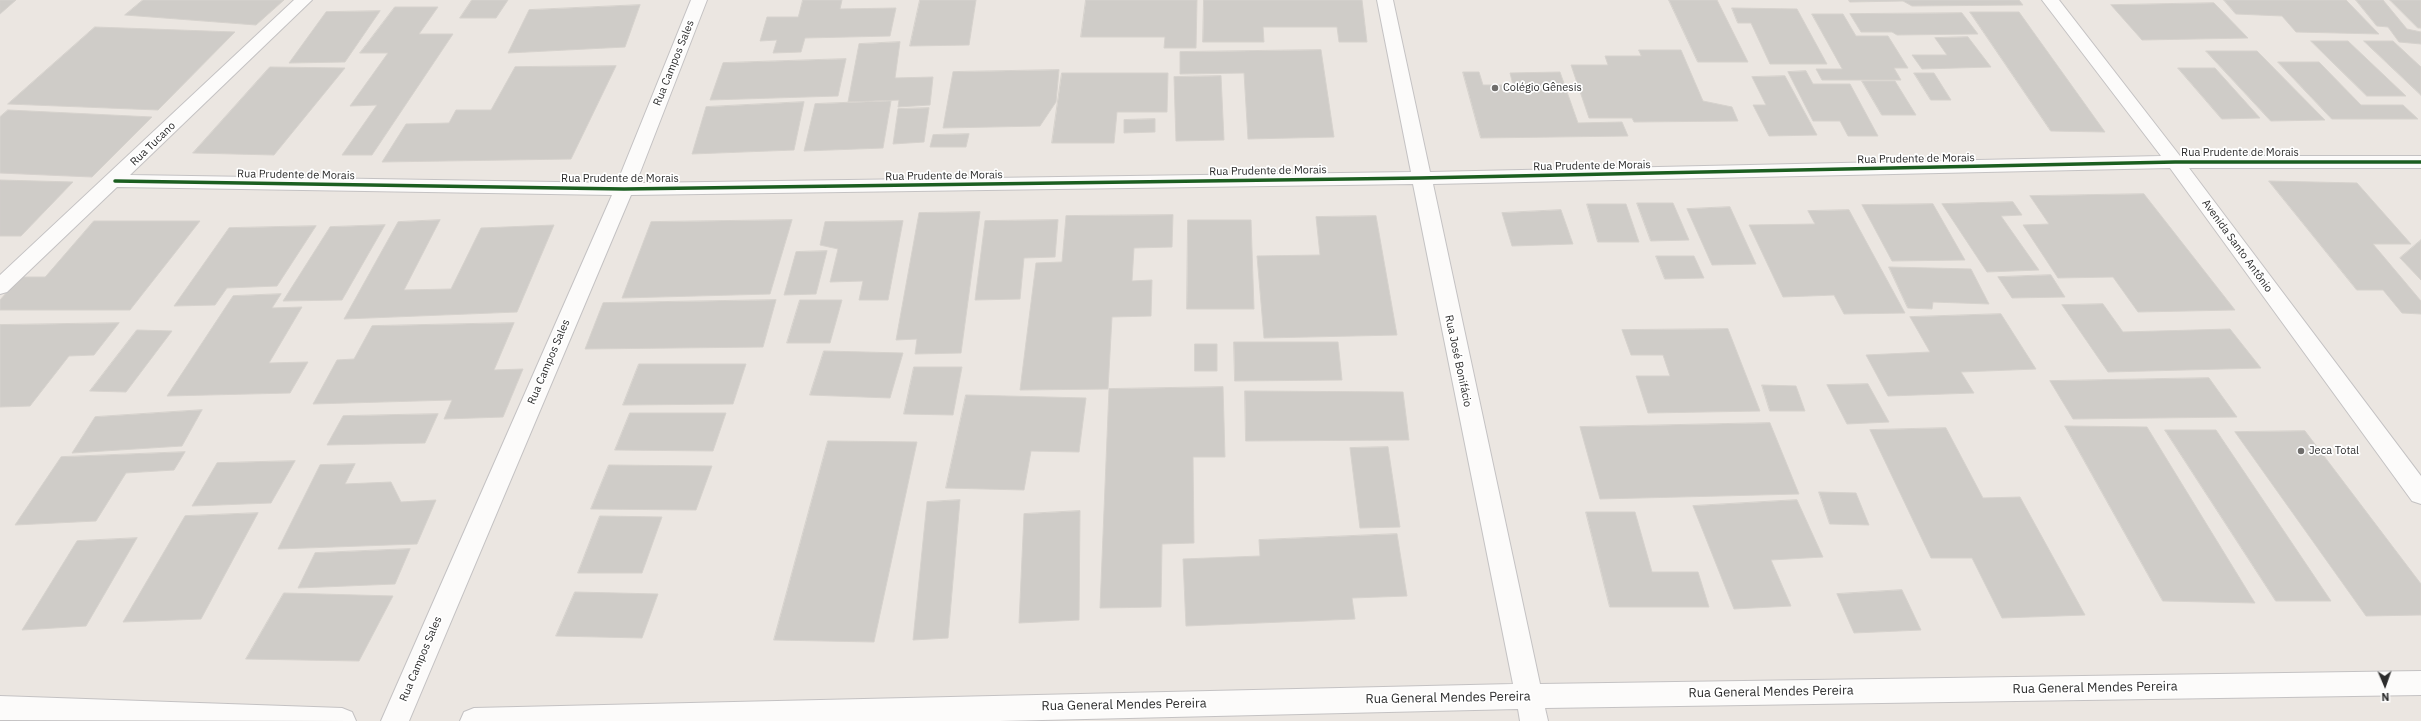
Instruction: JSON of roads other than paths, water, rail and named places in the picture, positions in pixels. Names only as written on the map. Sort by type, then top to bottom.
[{"type":"street","name":"Rua Tucano","points":[[0,287],[115,181],[304,0]]},
{"type":"street","name":"Rua Campos Sales","points":[[395,721],[624,189],[699,0]]},
{"type":"street","name":"Rua José Bonifácio","points":[[1384,0],[1531,708]]},
{"type":"street","name":"Avenida Santo Antônio","points":[[2050,0],[2175,162],[2421,494]]},
{"type":"street","name":"Rua Prudente de Morais","points":[[115,181],[624,189],[1420,178],[2175,162],[2421,162]]},
{"type":"street","name":"Rua General Mendes Pereira","points":[[474,721],[1531,708],[2421,683]]},
{"type":"street","points":[[0,708],[342,721]]},
{"type":"place","name":"Colégio Gênesis","points":[[1495,88]]},
{"type":"place","name":"Jeca Total","points":[[2301,451]]}]
